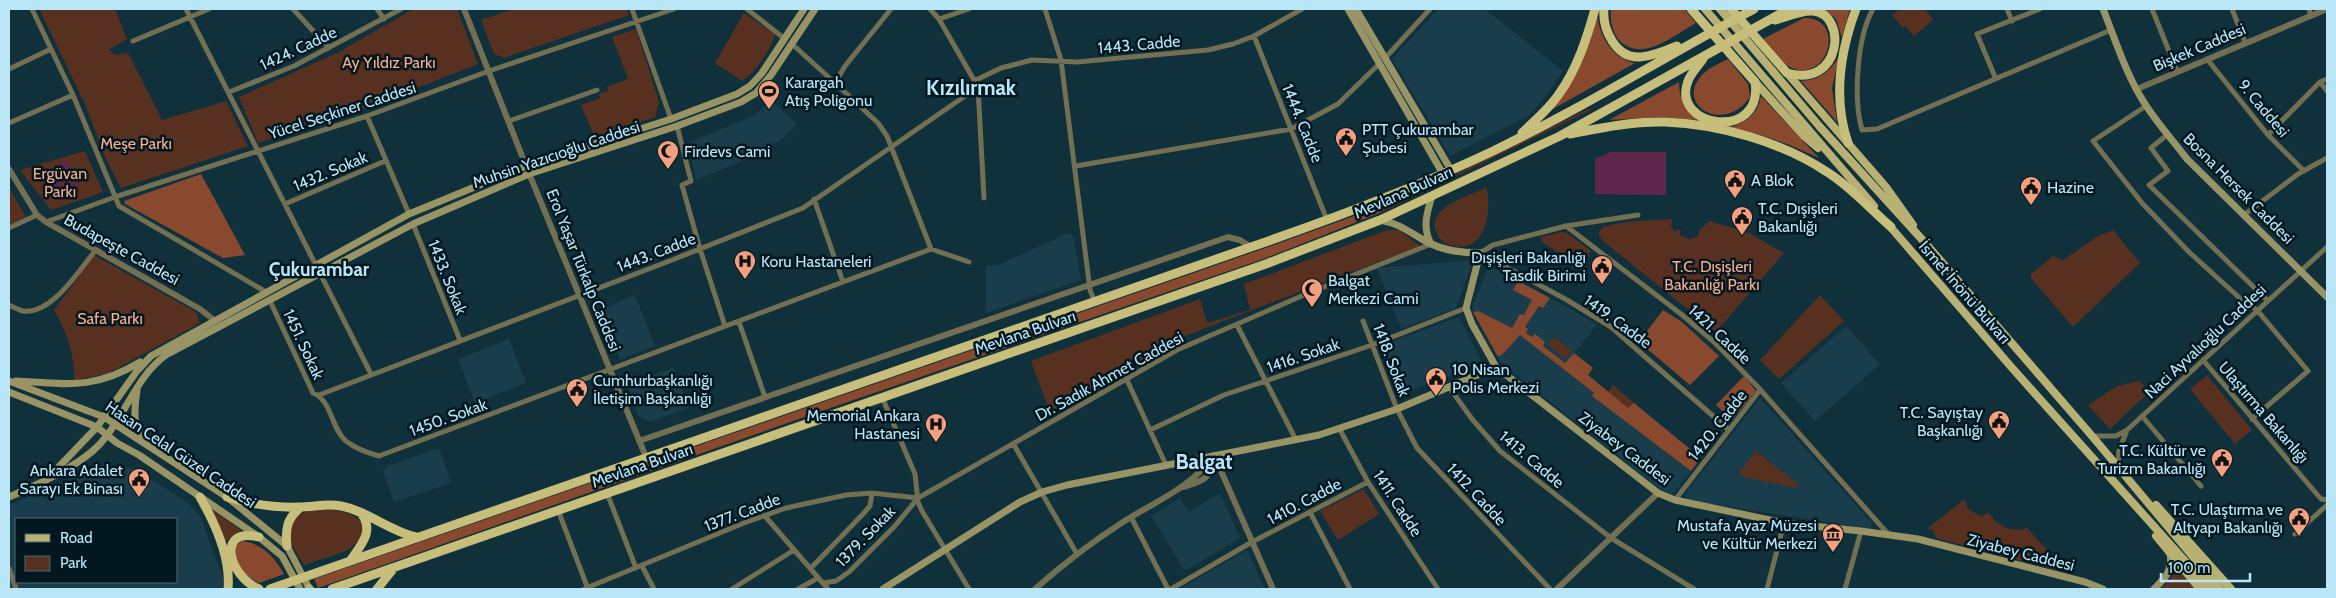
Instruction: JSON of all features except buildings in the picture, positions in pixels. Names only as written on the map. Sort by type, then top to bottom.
[{"type":"highway","points":[[1516,138],[1549,106],[1562,89],[1578,58],[1595,9]]},
{"type":"highway","points":[[1604,9],[1605,27],[1608,34],[1620,49],[1630,56],[1640,58],[1696,40],[1754,9]]},
{"type":"highway","points":[[1691,9],[1755,82],[1754,103],[1747,113],[1740,118],[1726,122],[1710,121],[1702,118],[1690,106],[1686,91],[1689,79],[1706,55]]},
{"type":"highway","points":[[1731,9],[1786,73],[1806,76],[1818,72],[1827,64],[1835,47],[1834,29],[1822,14],[1811,11],[1763,24]]},
{"type":"highway","points":[[1763,24],[1789,9]]},
{"type":"highway","points":[[1848,143],[1840,114],[1839,82],[1849,32],[1856,9]]},
{"type":"highway","name":"Mevlana Bulvarı","points":[[332,589],[1266,264],[1380,220],[1560,136],[1763,24]]},
{"type":"highway","name":"Mevlana Bulvarı","points":[[270,589],[1326,220],[1452,170],[1628,80],[1696,40]]},
{"type":"highway","points":[[1560,136],[1600,128],[1664,122],[1758,138],[1786,149],[1829,172],[1891,227]]},
{"type":"highway","points":[[200,497],[220,541],[228,573],[228,589]]},
{"type":"highway","points":[[227,497],[260,506],[301,507],[330,504],[359,511],[392,530],[417,538]]},
{"type":"highway","points":[[287,546],[287,524],[301,507]]},
{"type":"highway","points":[[350,561],[367,533],[367,524],[359,511]]},
{"type":"highway","points":[[259,537],[248,535],[240,537],[233,544],[230,552],[232,562],[240,576],[259,589]]},
{"type":"highway","points":[[377,589],[394,568]]},
{"type":"main road","name":"Muhsin Yazıcıoğlu Caddesi","points":[[49,478],[97,427],[137,370],[152,356],[214,320],[409,214],[526,166],[724,101],[750,86],[785,39],[804,9]]},
{"type":"main road","name":"Muhsin Yazıcıoğlu Caddesi","points":[[9,497],[49,478],[98,446],[156,362],[166,356],[413,224],[529,174],[727,109],[756,93],[771,75],[815,9]]},
{"type":"main road","points":[[1348,9],[1383,60],[1452,170]]},
{"type":"main road","points":[[1356,9],[1443,174]]},
{"type":"main road","name":"İsmet İnönü Bulvarı","points":[[1705,9],[1891,227],[2210,589]]},
{"type":"main road","name":"İsmet İnönü Bulvarı","points":[[1720,9],[1820,127],[1927,245],[2092,436],[2220,589]]},
{"type":"main road","name":"Bosna Hersek Caddesi","points":[[2103,9],[2146,106],[2187,159],[2327,297]]},
{"type":"main road","points":[[785,39],[792,44]]},
{"type":"main road","points":[[1786,73],[1886,187],[1927,245]]},
{"type":"main road","points":[[1755,82],[1804,136],[1838,165]]},
{"type":"main road","points":[[1431,244],[1426,224],[1432,196]]},
{"type":"main road","points":[[883,589],[1020,502],[1042,492],[1214,455],[1296,440],[1397,409],[1496,367],[1472,324],[1466,308],[1480,253],[1450,251],[1431,244],[1403,226],[1380,220]]},
{"type":"main road","points":[[9,380],[69,385],[87,384],[107,379],[128,370],[152,356]]},
{"type":"main road","name":"Ziyabey Caddesi","points":[[1496,367],[1658,493],[1675,500],[1784,522],[1861,530],[1918,540],[2084,586],[2103,589]]},
{"type":"main road","name":"Hasan Celal Güzel Caddesi","points":[[9,380],[114,422],[227,497],[287,546],[309,588]]},
{"type":"main road","points":[[138,387],[134,412],[137,426],[141,435],[154,448]]},
{"type":"main road","name":"Hasan Celal Güzel Caddesi","points":[[9,392],[97,427],[106,435],[259,537],[278,552],[300,589]]},
{"type":"main road","points":[[2118,467],[2167,517],[2231,589]]},
{"type":"main road","points":[[2115,483],[2170,554],[2200,589]]},
{"type":"main road","points":[[2154,589],[2170,571],[2172,564],[2170,554]]},
{"type":"street","points":[[32,9],[73,95],[119,206],[266,292]]},
{"type":"street","points":[[186,9],[371,374]]},
{"type":"street","points":[[133,41],[208,9]]},
{"type":"street","points":[[293,9],[329,48]]},
{"type":"street","points":[[377,9],[384,19]]},
{"type":"street","name":"1424. Cadde","points":[[229,92],[288,68],[401,9]]},
{"type":"street","name":"Erol Yaşar Türkalp Caddesi","points":[[464,9],[529,174],[646,457]]},
{"type":"street","points":[[632,9],[671,119]]},
{"type":"street","name":"Yücel Seçkiner Caddesi","points":[[46,222],[115,197],[367,116],[489,71],[674,9]]},
{"type":"street","points":[[747,9],[785,39]]},
{"type":"street","points":[[835,84],[845,66],[891,9]]},
{"type":"street","points":[[930,9],[939,19],[978,87],[984,198]]},
{"type":"street","points":[[939,19],[969,9]]},
{"type":"street","points":[[1045,9],[1061,60],[1090,285],[1094,300]]},
{"type":"street","name":"1443. Cadde","points":[[974,81],[1001,68],[1032,60],[1077,62],[1193,52],[1233,44],[1254,36],[1302,9]]},
{"type":"street","points":[[1076,166],[1291,129],[1338,104],[1383,60],[1430,9]]},
{"type":"street","points":[[1873,9],[1860,55],[1857,112],[1862,130],[1877,128],[2111,30]]},
{"type":"street","points":[[2007,9],[2012,20]]},
{"type":"street","points":[[1995,77],[1977,34],[2040,9]]},
{"type":"street","points":[[2152,9],[2177,71]]},
{"type":"street","points":[[2232,9],[2246,42]]},
{"type":"street","points":[[2308,9],[2312,16]]},
{"type":"street","name":"Bişkek Caddesi","points":[[2137,89],[2327,9]]},
{"type":"street","name":"1444. Cadde","points":[[1254,36],[1326,220]]},
{"type":"street","points":[[792,44],[878,123],[887,136],[931,249],[968,262]]},
{"type":"street","points":[[9,69],[51,49]]},
{"type":"street","name":"9. Caddesi","points":[[2207,59],[2268,135],[2304,171]]},
{"type":"street","points":[[2268,135],[2320,82],[2327,79]]},
{"type":"street","points":[[2320,82],[2327,92]]},
{"type":"street","name":"1443. Cadde","points":[[319,395],[803,208],[978,87]]},
{"type":"street","points":[[509,121],[597,90]]},
{"type":"street","points":[[9,123],[73,95]]},
{"type":"street","points":[[2146,106],[2093,141],[2142,203],[2243,301],[2257,310],[2308,371],[2252,419]]},
{"type":"street","points":[[367,116],[409,214]]},
{"type":"street","points":[[677,126],[691,181],[682,185],[725,326]]},
{"type":"street","points":[[2168,134],[2151,148],[2168,171],[2149,185],[2267,300]]},
{"type":"street","points":[[2244,215],[2304,171],[2327,158]]},
{"type":"street","name":"1432. Sokak","points":[[285,204],[385,161]]},
{"type":"street","name":"Budapeşte Caddesi","points":[[9,169],[37,215],[46,222],[200,309],[214,320]]},
{"type":"street","points":[[814,200],[843,282]]},
{"type":"street","points":[[9,228],[37,215]]},
{"type":"street","points":[[1480,253],[1493,245],[1566,226],[1638,215]]},
{"type":"street","name":"1433. Sokak","points":[[413,224],[460,340]]},
{"type":"street","name":"1421. Cadde","points":[[1566,226],[1698,328],[1760,390],[1890,535]]},
{"type":"street","name":"Mevlana Bulvarı","points":[[639,441],[1228,237],[1240,240],[1251,247]]},
{"type":"street","name":"Dr. Sadık Ahmet Caddesi","points":[[918,498],[1014,445],[1177,350],[1304,294],[1431,244]]},
{"type":"street","name":"Naci Ayvalıoğlu Caddesi","points":[[2118,467],[2119,451],[2128,430],[2300,269],[2327,247]]},
{"type":"street","name":"1450. Sokak","points":[[319,395],[344,440],[356,448],[380,456],[931,249]]},
{"type":"street","points":[[9,305],[23,311],[38,310],[48,304],[58,296],[95,251]]},
{"type":"street","name":"1419. Cadde","points":[[1480,253],[1611,327],[1728,429]]},
{"type":"street","name":"1451. Sokak","points":[[270,301],[313,392],[319,395]]},
{"type":"street","name":"1416. Sokak","points":[[1150,430],[1224,395],[1372,345],[1466,308]]},
{"type":"street","name":"1418. Sokak","points":[[1363,321],[1397,409]]},
{"type":"street","points":[[739,322],[765,397]]},
{"type":"street","points":[[1237,324],[1296,440]]},
{"type":"street","name":"Ulaştırma Bakanlığı","points":[[2203,360],[2321,499],[2327,500]]},
{"type":"street","points":[[1127,380],[1166,465]]},
{"type":"street","name":"1413. Cadde","points":[[1449,387],[1472,419],[1500,451],[1611,538],[1694,589]]},
{"type":"street","name":"1420. Cadde","points":[[1675,500],[1760,390]]},
{"type":"street","points":[[882,397],[915,474],[918,498],[924,516],[969,589]]},
{"type":"street","name":"1412. Cadde","points":[[1397,409],[1417,448],[1550,589]]},
{"type":"street","points":[[2142,416],[2201,486]]},
{"type":"street","name":"1411. Cadde","points":[[1339,428],[1368,482],[1438,589]]},
{"type":"street","points":[[2092,436],[2116,436],[2128,430]]},
{"type":"street","points":[[1014,445],[1077,554]]},
{"type":"street","points":[[1035,589],[1077,554],[1131,517],[1179,489],[1202,481],[1212,470],[1214,455]]},
{"type":"street","points":[[1214,455],[1273,589]]},
{"type":"street","name":"1410. Cadde","points":[[1169,589],[1252,542],[1368,482]]},
{"type":"street","points":[[607,493],[636,568]]},
{"type":"street","points":[[811,568],[870,506],[872,493]]},
{"type":"street","name":"1377. Cadde","points":[[587,589],[764,515],[815,501],[872,493],[918,498]]},
{"type":"street","points":[[1557,589],[1658,493]]},
{"type":"street","name":"1379. Sokak","points":[[824,583],[836,581],[849,572],[894,527],[918,498]]},
{"type":"street","points":[[2295,534],[2327,504]]},
{"type":"street","points":[[558,510],[587,589]]},
{"type":"street","points":[[1310,512],[1350,589]]},
{"type":"street","points":[[764,515],[828,589]]},
{"type":"street","points":[[1131,517],[1169,589]]},
{"type":"street","points":[[1767,589],[1784,522]]},
{"type":"street","points":[[1845,589],[1861,530]]},
{"type":"street","points":[[732,589],[794,550]]},
{"type":"street","points":[[642,566],[654,589]]},
{"type":"street","points":[[9,568],[16,589]]},
{"type":"street","name":"1379. Sokak","points":[[798,589],[818,578]]},
{"type":"shaded area","points":[[1438,9],[1485,9],[1563,71],[1548,94],[1530,115],[1450,156],[1392,59]]},
{"type":"shaded area","points":[[1611,9],[1684,9],[1696,23],[1658,45],[1638,49],[1629,47],[1617,38],[1612,26]]},
{"type":"shaded area","points":[[1824,9],[1850,9],[1842,38],[1836,19]]},
{"type":"shaded area","points":[[1597,15],[1601,31],[1608,45],[1620,56],[1635,63],[1551,110],[1567,87],[1585,53]]},
{"type":"shaded area","points":[[1804,18],[1818,21],[1826,28],[1829,39],[1827,50],[1822,60],[1814,67],[1803,70],[1786,65],[1763,39]]},
{"type":"shaded area","points":[[1839,57],[1832,88],[1837,122],[1801,81],[1813,79],[1823,74]]},
{"type":"shaded area","points":[[1728,59],[1748,84],[1750,97],[1739,108],[1727,114],[1715,114],[1705,111],[1697,104],[1694,95],[1696,84],[1704,73]]},
{"type":"shaded area","points":[[1679,82],[1680,95],[1697,120],[1661,117],[1609,120]]},
{"type":"shaded area","points":[[1761,96],[1819,158],[1775,140],[1729,128],[1741,123],[1754,112]]},
{"type":"shaded area","points":[[771,100],[797,124],[782,139],[759,154],[696,180],[688,143],[755,115]]},
{"type":"shaded area","points":[[1610,152],[1666,152],[1666,195],[1595,194],[1595,159]]},
{"type":"shaded area","points":[[62,161],[66,161],[71,168],[71,173],[78,179],[79,184],[69,190],[59,167]]},
{"type":"shaded area","points":[[49,168],[55,173],[64,189],[62,194],[49,191],[49,179],[45,169]]},
{"type":"shaded area","points":[[201,174],[245,255],[223,258],[125,204],[124,201]]},
{"type":"shaded area","points":[[1379,207],[1382,212],[1266,258],[810,415],[318,588],[314,579],[1274,245]]},
{"type":"shaded area","points":[[1066,234],[1073,234],[1081,280],[986,313],[986,266],[1000,264]]},
{"type":"shaded area","points":[[1473,260],[1456,308],[1401,329],[1377,268]]},
{"type":"shaded area","points":[[1493,268],[1597,325],[1566,363],[1554,362],[1594,393],[1592,396],[1691,471],[1675,492],[1671,494],[1660,489],[1501,363],[1473,312],[1473,305],[1487,271]]},
{"type":"shaded area","points":[[1518,281],[1550,298],[1543,308],[1539,306],[1525,327],[1528,329],[1526,333],[1532,337],[1535,334],[1545,342],[1543,346],[1565,363],[1574,353],[1593,368],[1588,375],[1628,408],[1634,403],[1701,458],[1691,471],[1592,396],[1594,393],[1520,335],[1498,357],[1473,312],[1478,311],[1512,328],[1520,314],[1524,315],[1532,300],[1513,290]]},
{"type":"shaded area","points":[[635,295],[655,346],[620,360],[600,310]]},
{"type":"shaded area","points":[[1663,310],[1682,322],[1719,356],[1690,385],[1639,342]]},
{"type":"shaded area","points":[[1459,317],[1483,364],[1398,395],[1379,346]]},
{"type":"shaded area","points":[[1846,326],[1880,364],[1815,421],[1781,383]]},
{"type":"shaded area","points":[[509,339],[526,383],[475,403],[458,359]]},
{"type":"shaded area","points":[[673,368],[689,408],[650,422],[638,416],[627,385]]},
{"type":"shaded area","points":[[1744,376],[1756,391],[1731,419],[1716,405]]},
{"type":"shaded area","points":[[1760,398],[1872,523],[1871,529],[1692,501],[1686,498],[1685,494]]},
{"type":"shaded area","points":[[439,448],[451,483],[394,502],[383,472],[387,466]]},
{"type":"shaded area","points":[[101,465],[118,465],[135,469],[187,502],[200,515],[224,581],[222,589],[9,589],[9,505]]},
{"type":"shaded area","points":[[1220,493],[1240,538],[1185,571],[1151,516],[1180,498],[1189,512]]},
{"type":"shaded area","points":[[243,541],[257,545],[268,553],[284,574],[259,583],[248,576],[240,568],[235,552],[236,545]]},
{"type":"shaded area","points":[[1247,550],[1265,589],[1179,589]]},
{"type":"green space","name":"Meşe Parkı","points":[[39,9],[115,9],[127,39],[109,50],[116,55],[128,53],[162,120],[226,101],[248,146],[121,188],[106,159],[85,104]]},
{"type":"green space","name":"Ay Yıldız Parkı","points":[[413,9],[457,9],[478,64],[358,111],[258,143],[239,97],[339,52]]},
{"type":"green space","points":[[514,9],[626,9],[629,15],[504,58],[494,54],[481,20]]},
{"type":"green space","points":[[1900,9],[1925,9],[1933,20],[1914,36],[1905,26],[1903,28],[1892,15]]},
{"type":"green space","points":[[744,13],[775,34],[770,48],[762,60],[742,81],[715,63]]},
{"type":"green space","points":[[636,29],[659,102],[655,117],[595,138],[581,105],[600,98],[599,94],[608,91],[607,87],[628,79],[612,37]]},
{"type":"green space","points":[[1590,108],[1591,110],[1382,212],[1379,207],[1450,177]]},
{"type":"green space","name":"Ergüvan Parkı","points":[[85,151],[103,192],[51,210],[20,170]]},
{"type":"green space","points":[[9,188],[26,217],[9,225]]},
{"type":"green space","points":[[1486,188],[1488,211],[1480,237],[1475,242],[1461,247],[1443,242],[1436,231],[1435,222],[1439,214],[1456,201]]},
{"type":"green space","name":"T.C. Dışişleri Bakanlığı Parkı","points":[[1672,219],[1671,227],[1675,232],[1678,229],[1681,231],[1679,235],[1689,239],[1699,236],[1698,232],[1709,221],[1747,232],[1784,253],[1716,332],[1603,241],[1598,234],[1602,227],[1626,222]]},
{"type":"green space","points":[[1387,230],[1399,230],[1420,246],[1182,337],[1050,412],[1031,361],[1200,299],[1207,323],[1250,310],[1244,284]]},
{"type":"green space","points":[[2113,230],[2140,263],[2073,327],[2031,278],[2031,274],[2053,256],[2063,260],[2098,236]]},
{"type":"green space","points":[[1562,232],[1567,233],[1591,251],[1580,267],[1542,242],[1541,237]]},
{"type":"green space","name":"Safa Parkı","points":[[92,254],[196,312],[200,323],[109,373],[74,381],[73,362],[69,344],[54,310],[80,275],[78,273]]},
{"type":"green space","points":[[1820,295],[1844,321],[1779,379],[1760,360]]},
{"type":"green space","points":[[1554,337],[1572,351],[1565,359],[1548,345]]},
{"type":"green space","points":[[2207,375],[2252,430],[2235,444],[2190,389]]},
{"type":"green space","points":[[2140,381],[2149,392],[2110,429],[2088,405],[2117,386]]},
{"type":"green space","points":[[1613,385],[1634,403],[1628,409],[1608,392]]},
{"type":"green space","points":[[1756,451],[1798,484],[1797,488],[1744,477],[1739,473]]},
{"type":"green space","points":[[1364,489],[1379,514],[1338,540],[1320,511]]},
{"type":"green space","points":[[1963,500],[1967,503],[1967,508],[1980,516],[1989,513],[2000,525],[2016,530],[2027,528],[2059,565],[2055,570],[1936,538],[1933,530],[1927,529]]},
{"type":"green space","points":[[210,508],[242,531],[234,534],[225,543]]},
{"type":"green space","points":[[314,509],[348,513],[364,525],[358,540],[346,551],[304,565],[288,538],[295,516]]},
{"type":"green space","points":[[2178,567],[2196,589],[2160,589],[2168,582]]},
{"type":"place","name":"Karargah Atış Poligonu","points":[[769,110]]},
{"type":"place","name":"PTT Çukurambar Şubesi","points":[[1346,157]]},
{"type":"place","name":"Firdevs Cami","points":[[668,170]]},
{"type":"place","name":"A Blok","points":[[1735,199]]},
{"type":"place","name":"Hazine","points":[[2031,206]]},
{"type":"place","name":"T.C. Dışişleri Bakanlığı","points":[[1742,236]]},
{"type":"place","name":"Koru Hastaneleri","points":[[745,280]]},
{"type":"place","name":"Dışişleri Bakanlığı Tasdik Birimi","points":[[1602,285]]},
{"type":"place","name":"Balgat Merkezi Cami","points":[[1312,308]]},
{"type":"place","name":"10 Nisan Polis Merkezi","points":[[1436,397]]},
{"type":"place","name":"Cumhurbaşkanlığı İletişim Başkanlığı","points":[[577,408]]},
{"type":"place","name":"T.C. Sayıştay Başkanlığı","points":[[1999,440]]},
{"type":"place","name":"Memorial Ankara Hastanesi","points":[[936,443]]},
{"type":"place","name":"T.C. Kültür ve Turizm Bakanlığı","points":[[2222,478]]},
{"type":"place","name":"Ankara Adalet Sarayı Ek Binası","points":[[139,498]]},
{"type":"place","name":"T.C. Ulaştırma ve Altyapı Bakanlığı","points":[[2299,537]]},
{"type":"place","name":"Mustafa Ayaz Müzesi ve Kültür Merkezi","points":[[1833,553]]},
{"type":"district","name":"Kızılırmak","points":[[971,88]]},
{"type":"district","name":"Çukurambar","points":[[319,269]]},
{"type":"district","name":"Balgat","points":[[1204,462]]}]
